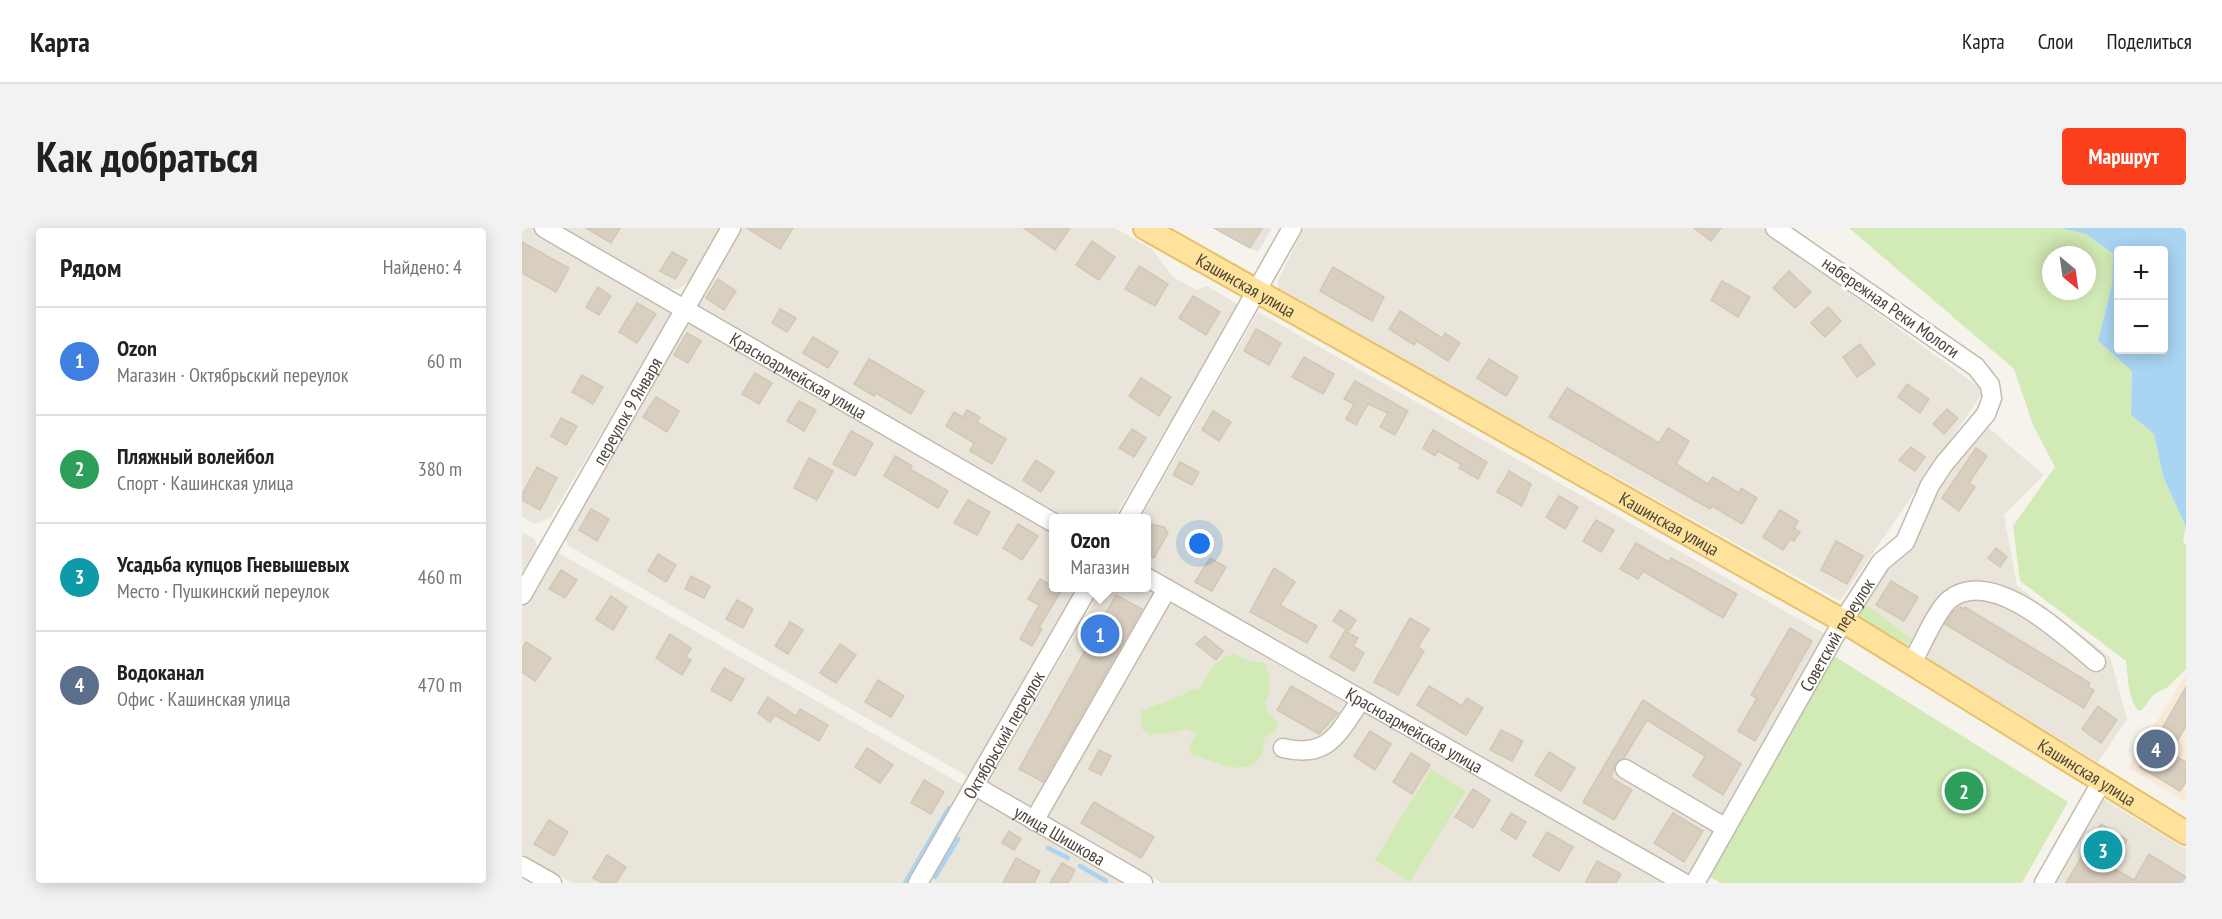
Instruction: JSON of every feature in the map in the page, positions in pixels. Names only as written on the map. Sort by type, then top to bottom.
[{"type":"main road","name":"Кашинская улица","points":[[1144,228],[1843,621],[2186,832]]},
{"type":"street","name":"Красноармейская улица","points":[[544,228],[1049,521]]},
{"type":"street","name":"переулок 9 Января","points":[[522,595],[730,228]]},
{"type":"street","points":[[1131,514],[1292,228]]},
{"type":"street","name":"набережная Реки Мологи","points":[[1775,228],[1976,367],[1990,385],[1992,398]]},
{"type":"street","name":"Советский переулок","points":[[1695,883],[1843,621],[1881,562],[1905,542],[1930,485],[1944,464],[1986,414],[1992,398]]},
{"type":"street","name":"Красноармейская улица","points":[[1151,580],[1684,883]]},
{"type":"street","points":[[1035,821],[1167,589]]},
{"type":"street","points":[[1912,663],[1950,599],[1964,593],[1985,590],[2008,597],[2066,637],[2096,662]]},
{"type":"street","name":"Октябрьский переулок","points":[[918,883],[1086,592]]},
{"type":"street","points":[[1282,748],[1301,752],[1326,746],[1361,700]]},
{"type":"street","points":[[1625,769],[1726,828]]},
{"type":"street","points":[[2044,883],[2102,781]]},
{"type":"street","name":"улица Шишкова","points":[[975,786],[1143,883]]},
{"type":"street","points":[[522,866],[552,883]]},
{"type":"shaded area","points":[[522,228],[534,228],[666,306],[671,316],[551,517],[535,524],[522,517]]},
{"type":"shaded area","points":[[559,228],[720,228],[688,283],[678,289],[663,288]]},
{"type":"shaded area","points":[[737,228],[1115,228],[1152,249],[1173,277],[1196,290],[1207,286],[1239,305],[1116,514],[1049,514],[699,311],[696,296]]},
{"type":"shaded area","points":[[1213,228],[1272,228],[1258,252]]},
{"type":"shaded area","points":[[1304,228],[1761,228],[1984,391],[1840,601],[1280,291],[1277,282]]},
{"type":"shaded area","points":[[1258,312],[1827,635],[1689,876],[1151,567],[1151,514],[1143,514]]},
{"type":"shaded area","points":[[687,317],[1049,528],[1049,592],[1081,592],[972,779],[569,546],[561,533]]},
{"type":"shaded area","points":[[1984,424],[2044,475],[2004,515],[2017,586],[2110,657],[2127,719],[2098,762],[1852,614]]},
{"type":"shaded area","points":[[522,532],[535,539],[537,547],[522,573]]},
{"type":"shaded area","points":[[557,552],[963,785],[906,883],[572,883],[522,854],[522,606],[552,553]]},
{"type":"shaded area","points":[[1100,592],[1150,592],[1664,883],[1162,883],[988,783]]},
{"type":"shaded area","points":[[2186,674],[2186,802],[2128,768]]},
{"type":"shaded area","points":[[979,798],[1126,883],[929,883]]},
{"type":"shaded area","points":[[2103,799],[2186,849],[2186,883],[2056,883]]},
{"type":"green space","points":[[1849,228],[2061,228],[2086,234],[2113,254],[2112,284],[2098,341],[2132,371],[2131,415],[2154,434],[2163,476],[2186,527],[2183,540],[2186,546],[2186,669],[2168,687],[2154,694],[2142,710],[2138,711],[2132,700],[2126,661],[2020,581],[2013,526],[2055,467],[2033,425],[2014,369]]},
{"type":"green space","points":[[1862,606],[1870,607],[1917,643],[1905,643],[1862,619],[1858,612]]},
{"type":"green space","points":[[1233,654],[1251,661],[1265,663],[1270,688],[1265,702],[1267,711],[1278,723],[1275,732],[1265,737],[1261,756],[1255,764],[1238,768],[1230,767],[1192,755],[1189,748],[1196,733],[1185,729],[1149,735],[1141,728],[1141,711],[1183,695],[1192,688],[1200,690],[1212,668]]},
{"type":"green space","points":[[1834,656],[2068,802],[2022,883],[1721,883],[1708,876]]},
{"type":"green space","points":[[1431,769],[1466,791],[1410,882],[1375,860]]},
{"type":"water","points":[[2061,228],[2186,228],[2186,527],[2163,476],[2154,434],[2131,415],[2132,371],[2098,341],[2112,284],[2113,254],[2086,234]]},
{"type":"building","points":[[586,228],[620,228],[611,243]]},
{"type":"building","points":[[747,228],[793,228],[780,249]]},
{"type":"building","points":[[1024,228],[1070,228],[1055,250]]},
{"type":"building","points":[[1214,228],[1262,228],[1250,248]]},
{"type":"building","points":[[1694,228],[1721,228],[1711,241]]},
{"type":"building","points":[[1092,241],[1115,257],[1099,280],[1076,265]]},
{"type":"building","points":[[522,242],[569,268],[556,292],[522,273]]},
{"type":"building","points":[[672,252],[687,260],[675,279],[660,271]]},
{"type":"building","points":[[1139,266],[1168,284],[1155,306],[1125,289]]},
{"type":"building","points":[[1333,267],[1384,297],[1372,321],[1320,291]]},
{"type":"building","points":[[1789,271],[1811,292],[1795,308],[1773,288]]},
{"type":"building","points":[[718,279],[736,291],[724,310],[706,298]]},
{"type":"building","points":[[1722,281],[1750,297],[1738,317],[1711,300]]},
{"type":"building","points":[[598,287],[611,296],[599,315],[586,307]]},
{"type":"building","points":[[1193,296],[1220,312],[1206,335],[1179,318]]},
{"type":"building","points":[[637,303],[656,314],[637,343],[619,332]]},
{"type":"building","points":[[1828,307],[1841,321],[1825,337],[1811,323]]},
{"type":"building","points":[[780,309],[796,318],[787,332],[772,323]]},
{"type":"building","points":[[1400,311],[1442,338],[1445,333],[1460,343],[1448,361],[1417,341],[1414,345],[1389,329]]},
{"type":"building","points":[[1256,329],[1281,343],[1269,365],[1244,351]]},
{"type":"building","points":[[687,333],[701,341],[688,363],[674,355]]},
{"type":"building","points":[[813,337],[838,352],[828,368],[803,353]]},
{"type":"building","points":[[1860,344],[1875,364],[1857,377],[1843,357]]},
{"type":"building","points":[[1304,357],[1334,374],[1323,394],[1292,377]]},
{"type":"building","points":[[869,359],[924,391],[911,414],[876,393],[874,396],[854,384]]},
{"type":"building","points":[[1489,359],[1518,377],[1506,396],[1477,378]]},
{"type":"building","points":[[755,373],[772,383],[759,404],[742,394]]},
{"type":"building","points":[[582,375],[603,387],[593,404],[572,392]]},
{"type":"building","points":[[1141,378],[1171,397],[1159,416],[1129,396]]},
{"type":"building","points":[[1355,381],[1408,411],[1395,435],[1380,427],[1388,413],[1368,404],[1356,425],[1346,419],[1354,404],[1344,399]]},
{"type":"building","points":[[1907,384],[1929,399],[1920,413],[1898,397]]},
{"type":"building","points":[[1567,388],[1659,443],[1668,428],[1689,441],[1676,464],[1708,484],[1713,477],[1739,493],[1741,488],[1757,498],[1742,524],[1712,506],[1710,509],[1549,417]]},
{"type":"building","points":[[656,397],[679,411],[667,432],[643,417]]},
{"type":"building","points":[[799,401],[816,410],[804,431],[787,421]]},
{"type":"building","points":[[1947,409],[1958,418],[1944,434],[1933,424]]},
{"type":"building","points":[[967,410],[980,417],[977,422],[1006,439],[992,464],[970,451],[974,443],[946,426],[954,412],[963,417]]},
{"type":"building","points":[[1213,411],[1231,422],[1219,441],[1202,430]]},
{"type":"building","points":[[561,418],[577,426],[566,445],[551,436]]},
{"type":"building","points":[[1132,429],[1146,438],[1134,457],[1119,448]]},
{"type":"building","points":[[1433,430],[1487,462],[1478,479],[1459,468],[1461,464],[1438,451],[1435,456],[1423,448]]},
{"type":"building","points":[[851,431],[873,443],[855,476],[833,464]]},
{"type":"building","points":[[1911,447],[1925,457],[1915,471],[1899,460]]},
{"type":"building","points":[[1976,448],[1987,456],[1969,483],[1975,487],[1959,511],[1942,498]]},
{"type":"building","points":[[895,456],[912,466],[910,469],[948,491],[938,508],[884,476]]},
{"type":"building","points":[[809,458],[833,471],[817,500],[794,488]]},
{"type":"building","points":[[1036,460],[1054,472],[1041,492],[1023,480]]},
{"type":"building","points":[[1180,462],[1199,472],[1192,485],[1173,475]]},
{"type":"building","points":[[537,467],[557,478],[540,510],[522,500],[522,494]]},
{"type":"building","points":[[1509,471],[1531,484],[1522,506],[1497,492]]},
{"type":"building","points":[[1559,496],[1578,507],[1565,529],[1546,517]]},
{"type":"building","points":[[968,500],[990,512],[977,535],[954,523]]},
{"type":"building","points":[[591,509],[609,519],[597,541],[579,530]]},
{"type":"building","points":[[1780,510],[1798,521],[1794,528],[1800,532],[1794,541],[1790,539],[1783,550],[1763,537]]},
{"type":"building","points":[[1596,520],[1614,530],[1601,552],[1583,541]]},
{"type":"building","points":[[1018,524],[1038,536],[1022,560],[1003,548]]},
{"type":"building","points":[[1151,524],[1164,527],[1168,533],[1154,558],[1151,556]]},
{"type":"building","points":[[1836,541],[1863,556],[1847,584],[1821,570]]},
{"type":"building","points":[[1636,543],[1669,562],[1671,558],[1737,594],[1723,618],[1643,571],[1638,579],[1620,569]]},
{"type":"building","points":[[1996,548],[2007,557],[2000,567],[1988,558]]},
{"type":"building","points":[[658,554],[676,565],[666,582],[648,571]]},
{"type":"building","points":[[1210,558],[1226,567],[1212,591],[1195,582]]},
{"type":"building","points":[[1274,568],[1295,582],[1280,605],[1317,626],[1307,643],[1250,612]]},
{"type":"building","points":[[561,570],[577,580],[565,598],[549,589]]},
{"type":"building","points":[[691,576],[710,586],[704,598],[685,589]]},
{"type":"building","points":[[1040,579],[1049,584],[1049,592],[1060,592],[1039,627],[1042,629],[1032,646],[1020,639],[1039,605],[1028,599]]},
{"type":"building","points":[[1891,581],[1918,597],[1904,621],[1876,605]]},
{"type":"building","points":[[1116,595],[1142,609],[1043,782],[1019,769]]},
{"type":"building","points":[[611,596],[627,607],[613,630],[596,619]]},
{"type":"building","points":[[737,600],[753,609],[743,628],[726,619]]},
{"type":"building","points":[[1960,607],[1964,609],[1965,607],[2090,683],[2088,687],[2094,690],[2084,708],[1945,624],[1953,612]]},
{"type":"building","points":[[1340,610],[1356,620],[1349,631],[1333,621]]},
{"type":"building","points":[[1410,618],[1429,629],[1418,647],[1424,651],[1398,695],[1374,682]]},
{"type":"building","points":[[790,622],[803,630],[788,654],[775,646]]},
{"type":"building","points":[[1790,628],[1812,641],[1755,741],[1738,731],[1757,698],[1751,695]]},
{"type":"building","points":[[1345,631],[1358,638],[1353,646],[1364,653],[1354,671],[1330,657]]},
{"type":"building","points":[[670,634],[691,648],[686,657],[691,660],[682,675],[656,658]]},
{"type":"building","points":[[1205,636],[1223,651],[1216,660],[1196,644]]},
{"type":"building","points":[[526,642],[551,658],[535,681],[522,672],[522,648]]},
{"type":"building","points":[[840,644],[856,655],[836,683],[820,673]]},
{"type":"building","points":[[724,668],[744,679],[731,701],[711,690]]},
{"type":"building","points":[[878,680],[904,696],[891,717],[865,702]]},
{"type":"building","points":[[1291,686],[1338,713],[1319,734],[1277,710]]},
{"type":"building","points":[[1429,686],[1462,706],[1467,698],[1483,708],[1466,735],[1417,705]]},
{"type":"building","points":[[2186,687],[2186,726],[2170,753],[2186,762],[2186,782],[2180,791],[2140,767]]},
{"type":"building","points":[[768,697],[796,716],[800,709],[828,725],[819,741],[775,715],[770,722],[758,713]]},
{"type":"building","points":[[1643,700],[1741,764],[1723,795],[1693,776],[1705,756],[1647,720],[1624,758],[1615,764],[1611,778],[1632,790],[1614,820],[1583,802]]},
{"type":"building","points":[[2098,706],[2117,720],[2101,743],[2082,729]]},
{"type":"building","points":[[1501,730],[1523,741],[1512,761],[1490,750]]},
{"type":"building","points":[[1370,731],[1391,744],[1375,770],[1354,756]]},
{"type":"building","points":[[867,748],[893,765],[880,783],[855,767]]},
{"type":"building","points":[[1099,750],[1111,756],[1101,775],[1089,769]]},
{"type":"building","points":[[1549,752],[1575,768],[1561,791],[1535,775]]},
{"type":"building","points":[[1411,753],[1430,765],[1412,794],[1393,782]]},
{"type":"building","points":[[924,780],[944,792],[931,814],[911,803]]},
{"type":"building","points":[[1473,789],[1490,800],[1473,828],[1455,817]]},
{"type":"building","points":[[1094,802],[1154,837],[1141,858],[1081,823]]},
{"type":"building","points":[[1511,813],[1526,822],[1516,839],[1501,830]]},
{"type":"building","points":[[1673,813],[1703,831],[1684,862],[1654,843]]},
{"type":"building","points":[[549,820],[568,832],[554,856],[534,844]]},
{"type":"building","points":[[2101,824],[2127,840],[2111,867],[2134,880],[2149,854],[2186,877],[2186,883],[2066,883]]},
{"type":"building","points":[[1009,831],[1021,839],[1014,850],[1002,843]]},
{"type":"building","points":[[1547,832],[1573,847],[1559,871],[1533,856]]},
{"type":"building","points":[[607,855],[626,867],[616,883],[602,883],[593,878]]},
{"type":"building","points":[[1016,858],[1040,871],[1034,883],[1003,883]]},
{"type":"building","points":[[1597,861],[1621,874],[1616,883],[1585,883]]},
{"type":"building","points":[[1062,863],[1075,870],[1068,883],[1050,883]]},
{"type":"waterway","points":[[905,883],[949,808]]},
{"type":"waterway","points":[[935,877],[958,839]]},
{"type":"waterway","points":[[1048,848],[1068,858]]},
{"type":"waterway","points":[[1080,866],[1106,881]]},
{"type":"place","name":"Ozon","points":[[1100,634]]},
{"type":"place","name":"Водоканал","points":[[2156,749]]},
{"type":"place","name":"Пляжный волейбол","points":[[1964,791]]},
{"type":"place","name":"Усадьба купцов Гневышевых","points":[[2103,850]]}]
